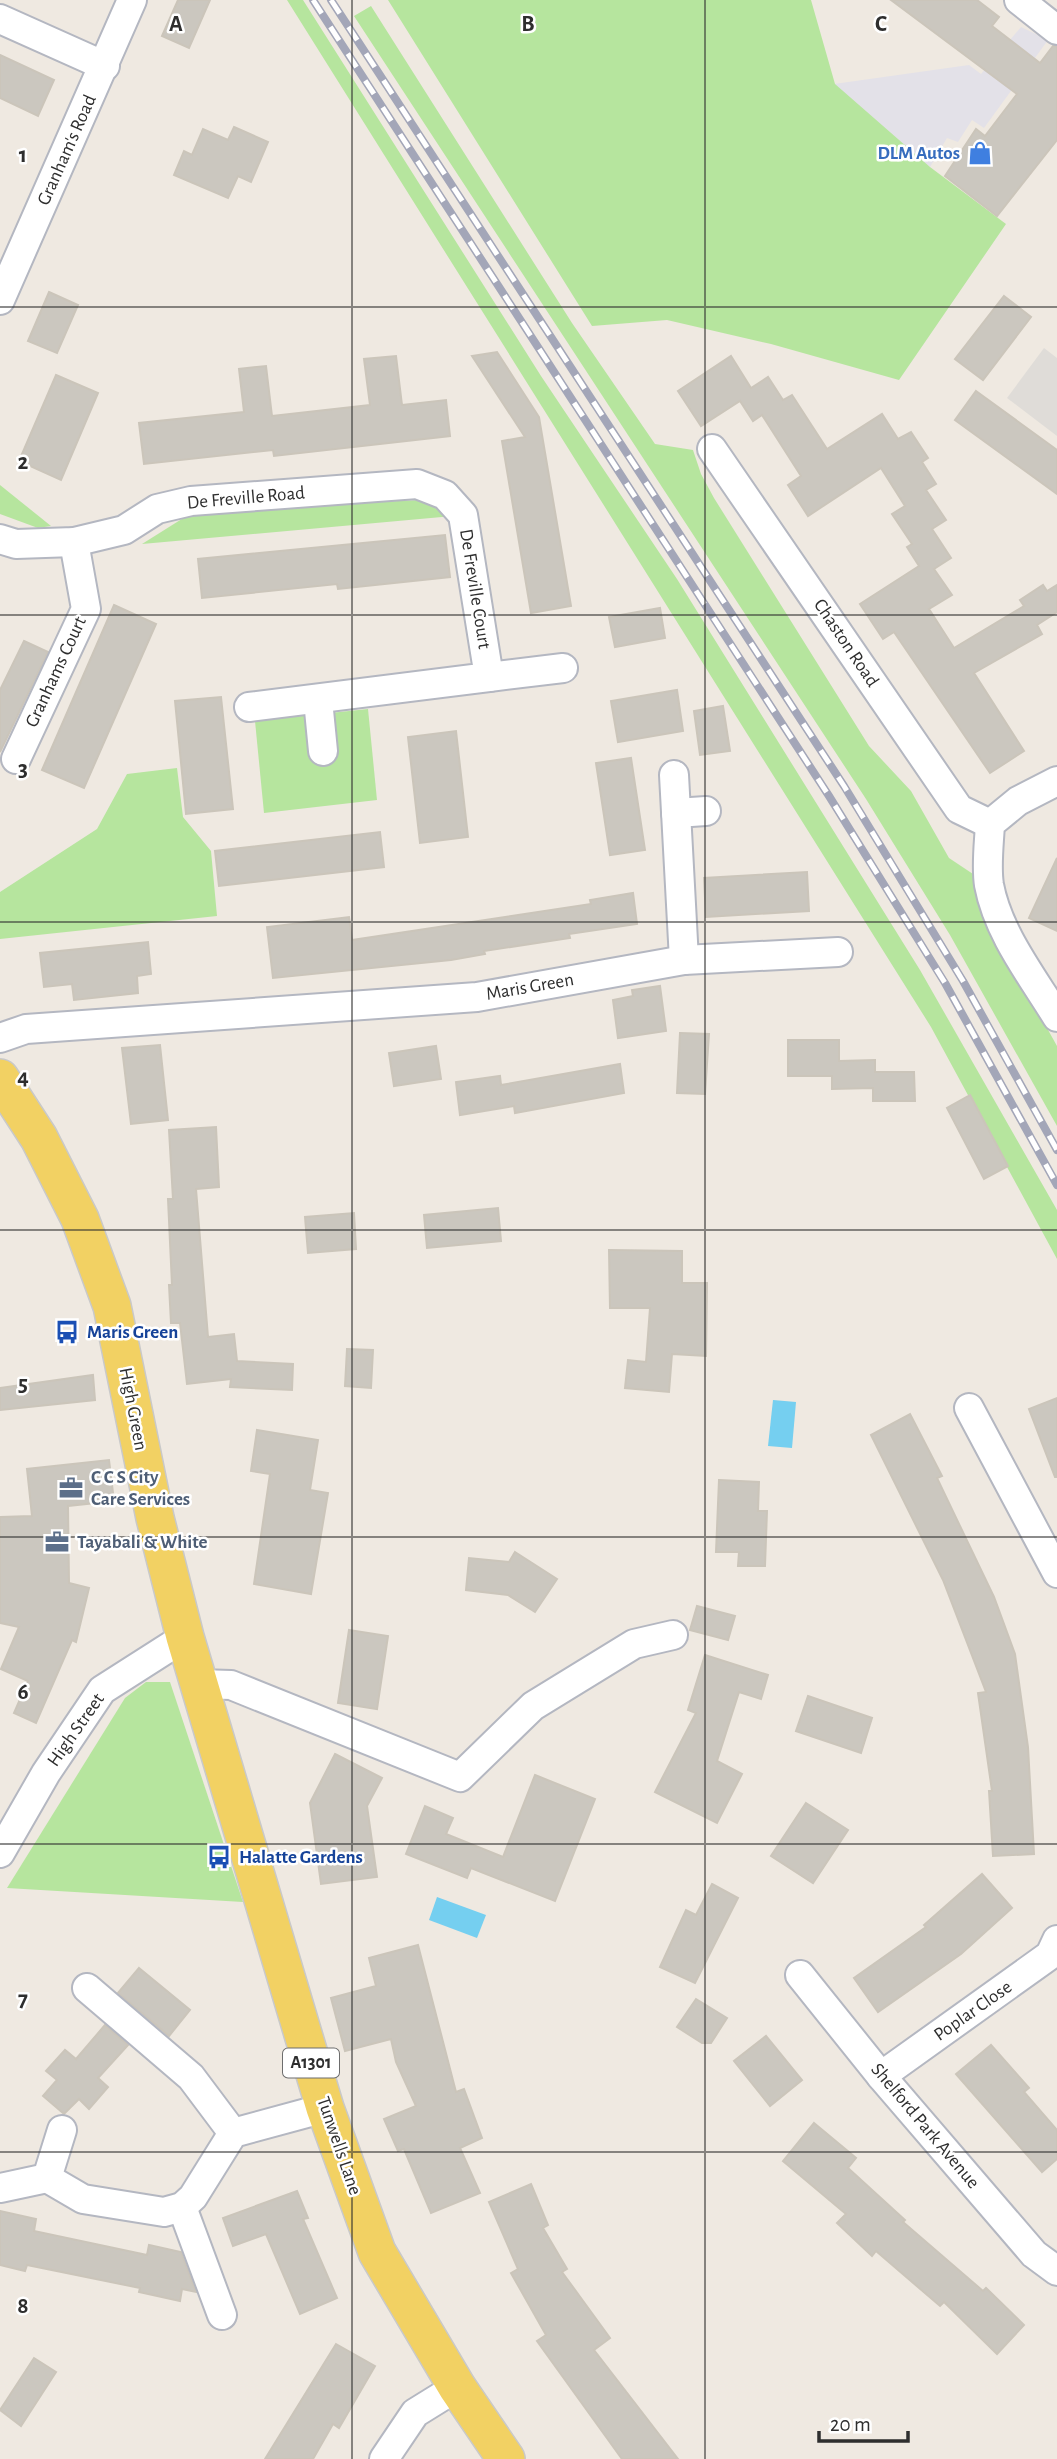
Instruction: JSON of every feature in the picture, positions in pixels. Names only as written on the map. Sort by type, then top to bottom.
[{"type":"main road","name":"High Green","points":[[0,1078],[39,1138],[80,1219],[112,1306],[152,1505],[185,1637]]},
{"type":"main road","name":"Tunwells Lane","points":[[185,1637],[325,2108],[377,2252],[457,2387],[506,2459]]},
{"type":"street","name":"Granham's Road","points":[[0,300],[132,0]]},
{"type":"street","points":[[1019,0],[1057,30]]},
{"type":"street","points":[[0,19],[105,66]]},
{"type":"street","name":"Chaston Road","points":[[712,449],[959,809],[990,824]]},
{"type":"street","name":"De Freville Road","points":[[0,538],[16,544],[75,542],[124,530],[157,509],[191,500],[417,484]]},
{"type":"street","name":"De Freville Court","points":[[417,484],[445,495],[463,515],[489,677]]},
{"type":"street","name":"Granhams Court","points":[[16,759],[86,609],[75,542]]},
{"type":"street","name":"De Freville Court","points":[[249,707],[563,668]]},
{"type":"street","points":[[318,699],[323,751]]},
{"type":"street","points":[[674,775],[684,960]]},
{"type":"street","points":[[1057,781],[1018,802],[990,824],[989,884],[999,920],[1057,1017]]},
{"type":"street","points":[[676,813],[706,811]]},
{"type":"street","name":"Maris Green","points":[[0,1038],[26,1029],[477,997],[684,960],[838,952]]},
{"type":"street","points":[[969,1408],[1057,1573]]},
{"type":"street","points":[[198,1684],[231,1685],[460,1777],[533,1706],[634,1644],[673,1635]]},
{"type":"street","name":"High Street","points":[[0,1853],[46,1773],[102,1690],[185,1637]]},
{"type":"street","name":"Poplar Close","points":[[881,2076],[1050,1955],[1057,1940]]},
{"type":"street","name":"Shelford Park Avenue","points":[[800,1975],[881,2076],[1034,2255],[1057,2271]]},
{"type":"street","points":[[87,1988],[191,2077],[233,2133]]},
{"type":"street","points":[[0,2188],[47,2178],[83,2199],[164,2212],[182,2207],[193,2197],[233,2133],[325,2108]]},
{"type":"street","points":[[47,2178],[62,2130]]},
{"type":"street","points":[[182,2207],[222,2315]]},
{"type":"street","points":[[384,2459],[415,2413],[457,2387]]},
{"type":"shaded area","points":[[1021,27],[1048,40],[984,128],[972,120],[958,142],[947,138],[930,167],[834,84],[969,65],[981,74]]},
{"type":"shaded area","points":[[1044,348],[1057,358],[1057,436],[1007,398]]},
{"type":"green space","points":[[287,0],[303,0],[541,376],[677,579],[920,970],[1057,1210],[1057,1259],[931,1027]]},
{"type":"green space","points":[[388,0],[811,0],[835,84],[930,167],[1006,224],[899,380],[771,344],[667,320],[592,326]]},
{"type":"green space","points":[[371,6],[572,323],[655,444],[693,450],[701,474],[714,498],[869,746],[911,791],[949,858],[976,876],[1013,967],[1057,1046],[1057,1126],[950,935],[866,799],[354,16]]},
{"type":"green space","points":[[0,485],[51,526],[38,528],[0,514]]},
{"type":"green space","points":[[420,500],[453,516],[142,544],[185,517],[311,505]]},
{"type":"green space","points":[[368,709],[377,800],[264,813],[255,721]]},
{"type":"green space","points":[[177,768],[183,817],[211,851],[217,916],[0,939],[0,892],[97,829],[127,774]]},
{"type":"green space","points":[[146,1682],[170,1682],[243,1902],[7,1888],[125,1698]]},
{"type":"water","points":[[773,1400],[796,1402],[792,1448],[768,1446]]},
{"type":"water","points":[[437,1897],[486,1915],[477,1938],[429,1920]]},
{"type":"building","points":[[178,0],[210,0],[189,48],[162,36]]},
{"type":"building","points":[[891,0],[977,0],[999,17],[992,26],[1040,63],[1053,46],[1057,46],[1057,140],[997,216],[945,176],[976,129],[985,136],[1017,94]]},
{"type":"building","points":[[0,55],[54,80],[38,116],[0,98]]},
{"type":"building","points":[[234,127],[268,142],[251,182],[238,176],[228,198],[174,175],[184,151],[192,155],[203,129],[228,140]]},
{"type":"building","points":[[49,292],[78,305],[57,353],[28,341]]},
{"type":"building","points":[[1004,296],[1031,317],[983,380],[955,359]]},
{"type":"building","points":[[497,352],[539,417],[571,606],[531,613],[502,441],[525,437],[472,356]]},
{"type":"building","points":[[396,356],[402,405],[446,400],[450,436],[274,456],[273,450],[144,464],[139,423],[244,412],[239,369],[266,366],[272,416],[370,405],[364,359]]},
{"type":"building","points":[[731,356],[751,388],[768,377],[783,400],[792,395],[827,449],[882,414],[898,439],[911,432],[928,458],[922,462],[936,484],[926,490],[946,520],[932,529],[951,558],[934,569],[952,595],[929,609],[954,648],[1024,606],[1020,600],[1043,585],[1047,591],[1057,585],[1057,612],[1037,625],[1042,634],[974,673],[1024,751],[990,773],[894,632],[883,639],[860,604],[919,566],[907,547],[912,544],[892,514],[905,506],[881,468],[808,516],[788,485],[801,476],[762,415],[753,421],[740,401],[701,426],[678,391]]},
{"type":"building","points":[[56,375],[98,393],[61,480],[19,461]]},
{"type":"building","points":[[976,391],[1057,450],[1057,494],[955,420]]},
{"type":"building","points":[[445,535],[450,577],[338,589],[337,584],[202,598],[198,559]]},
{"type":"building","points":[[114,605],[156,624],[84,788],[42,770]]},
{"type":"building","points":[[660,608],[665,638],[615,647],[609,617]]},
{"type":"building","points":[[24,641],[48,652],[0,752],[0,690]]},
{"type":"building","points":[[677,690],[683,731],[618,742],[611,701]]},
{"type":"building","points":[[221,697],[233,809],[186,814],[175,701]]},
{"type":"building","points":[[723,706],[730,751],[700,755],[694,711]]},
{"type":"building","points":[[456,731],[468,837],[420,843],[408,737]]},
{"type":"building","points":[[631,758],[645,850],[610,855],[596,763]]},
{"type":"building","points":[[380,832],[384,867],[219,886],[215,851]]},
{"type":"building","points":[[1057,858],[1057,931],[1029,918]]},
{"type":"building","points":[[807,872],[809,911],[706,917],[704,878]]},
{"type":"building","points":[[633,893],[637,924],[569,934],[570,938],[484,951],[485,954],[451,960],[273,978],[267,927],[349,917],[352,940],[591,904],[590,900]]},
{"type":"building","points":[[148,942],[151,974],[137,976],[138,993],[74,1000],[72,984],[44,987],[40,953]]},
{"type":"building","points":[[660,986],[666,1031],[618,1038],[613,1000],[633,996],[632,990]]},
{"type":"building","points":[[680,1033],[709,1034],[705,1094],[677,1093]]},
{"type":"building","points":[[788,1040],[839,1040],[839,1061],[875,1060],[875,1072],[914,1072],[915,1101],[873,1101],[873,1088],[832,1089],[832,1076],[788,1076]]},
{"type":"building","points":[[160,1045],[168,1120],[131,1124],[122,1048]]},
{"type":"building","points":[[436,1046],[441,1079],[394,1086],[389,1053]]},
{"type":"building","points":[[620,1064],[624,1093],[515,1113],[514,1106],[460,1115],[456,1082],[500,1076],[501,1085]]},
{"type":"building","points":[[970,1095],[1008,1166],[984,1179],[947,1108]]},
{"type":"building","points":[[216,1127],[219,1187],[196,1189],[208,1337],[234,1334],[237,1361],[293,1364],[292,1390],[230,1387],[231,1379],[187,1384],[180,1323],[171,1323],[168,1199],[173,1199],[169,1130]]},
{"type":"building","points":[[498,1208],[501,1241],[427,1248],[424,1215]]},
{"type":"building","points":[[354,1213],[356,1249],[308,1253],[305,1217]]},
{"type":"building","points":[[609,1250],[682,1251],[682,1283],[707,1283],[706,1356],[672,1354],[669,1392],[625,1388],[628,1360],[646,1362],[650,1308],[610,1308]]},
{"type":"building","points":[[347,1349],[373,1350],[371,1388],[345,1386]]},
{"type":"building","points":[[93,1375],[95,1400],[0,1410],[0,1388]]},
{"type":"building","points":[[1057,1398],[1057,1477],[1055,1477],[1029,1409]]},
{"type":"building","points":[[910,1414],[942,1476],[937,1478],[994,1597],[1015,1654],[1028,1747],[1034,1854],[993,1856],[989,1791],[992,1791],[978,1693],[986,1692],[943,1580],[871,1435]]},
{"type":"building","points":[[257,1430],[318,1440],[310,1490],[328,1493],[311,1594],[254,1584],[270,1474],[251,1471]]},
{"type":"building","points":[[109,1460],[114,1501],[68,1506],[69,1583],[89,1588],[76,1642],[72,1640],[36,1723],[14,1713],[28,1681],[1,1669],[19,1627],[0,1623],[0,1517],[32,1516],[27,1469]]},
{"type":"building","points":[[719,1480],[759,1482],[758,1511],[767,1511],[765,1566],[738,1566],[739,1552],[716,1552]]},
{"type":"building","points":[[515,1552],[557,1579],[535,1612],[508,1595],[466,1590],[469,1558],[509,1562]]},
{"type":"building","points":[[697,1606],[735,1616],[728,1640],[690,1630]]},
{"type":"building","points":[[349,1630],[388,1636],[377,1709],[338,1703]]},
{"type":"building","points":[[705,1655],[768,1675],[761,1699],[739,1692],[717,1761],[742,1774],[717,1823],[655,1792],[696,1713],[688,1710]]},
{"type":"building","points":[[808,1696],[872,1718],[861,1753],[796,1731]]},
{"type":"building","points":[[335,1754],[382,1778],[367,1806],[377,1877],[321,1884],[310,1803]]},
{"type":"building","points":[[535,1775],[595,1799],[555,1901],[471,1868],[467,1878],[406,1854],[425,1806],[453,1818],[446,1834],[503,1857]]},
{"type":"building","points":[[806,1803],[848,1830],[813,1883],[771,1856]]},
{"type":"building","points":[[982,1874],[1012,1908],[961,1954],[878,2012],[854,1978],[926,1927],[924,1925]]},
{"type":"building","points":[[712,1884],[738,1898],[695,1983],[660,1967],[686,1910],[696,1915]]},
{"type":"building","points":[[418,1945],[456,2092],[464,2089],[482,2138],[460,2148],[480,2193],[431,2213],[404,2149],[398,2151],[384,2119],[416,2106],[396,2062],[391,2039],[345,2051],[331,1998],[376,1986],[369,1958]]},
{"type":"building","points":[[139,1968],[190,2010],[169,2036],[118,1993]]},
{"type":"building","points":[[696,1999],[727,2018],[711,2043],[702,2043],[677,2027]]},
{"type":"building","points":[[105,2025],[128,2045],[98,2078],[108,2087],[89,2109],[79,2099],[64,2114],[43,2096],[57,2080],[46,2071],[65,2050],[76,2059]]},
{"type":"building","points":[[766,2036],[802,2080],[770,2106],[734,2061]]},
{"type":"building","points":[[991,2045],[1029,2088],[1024,2092],[1057,2130],[1057,2159],[1042,2172],[956,2074]]},
{"type":"building","points":[[814,2123],[856,2158],[848,2168],[905,2220],[903,2222],[983,2291],[986,2288],[1024,2325],[997,2354],[944,2302],[940,2306],[876,2251],[872,2256],[837,2223],[846,2214],[783,2161]]},
{"type":"building","points":[[531,2184],[548,2225],[543,2228],[567,2269],[562,2272],[610,2338],[594,2350],[678,2459],[622,2459],[537,2341],[546,2335],[511,2273],[518,2269],[489,2202]]},
{"type":"building","points":[[297,2191],[308,2218],[303,2219],[337,2298],[300,2314],[266,2234],[233,2246],[223,2218]]},
{"type":"building","points":[[0,2211],[36,2219],[34,2231],[147,2255],[149,2245],[181,2252],[196,2292],[182,2289],[180,2301],[139,2292],[140,2288],[27,2265],[25,2271],[0,2265]]},
{"type":"building","points":[[336,2344],[375,2366],[339,2428],[333,2424],[313,2459],[265,2459]]},
{"type":"building","points":[[34,2358],[56,2372],[21,2426],[0,2410]]},
{"type":"railway","points":[[313,0],[829,796],[945,983],[1057,1185]]},
{"type":"railway","points":[[331,0],[844,786],[963,981],[1057,1150]]},
{"type":"place","name":"DLM Autos","points":[[980,153]]},
{"type":"place","name":"Maris Green","points":[[67,1332]]},
{"type":"place","name":"C C S City Care Services","points":[[71,1488]]},
{"type":"place","name":"Tayabali & White","points":[[57,1542]]},
{"type":"place","name":"Halatte Gardens","points":[[219,1857]]}]
